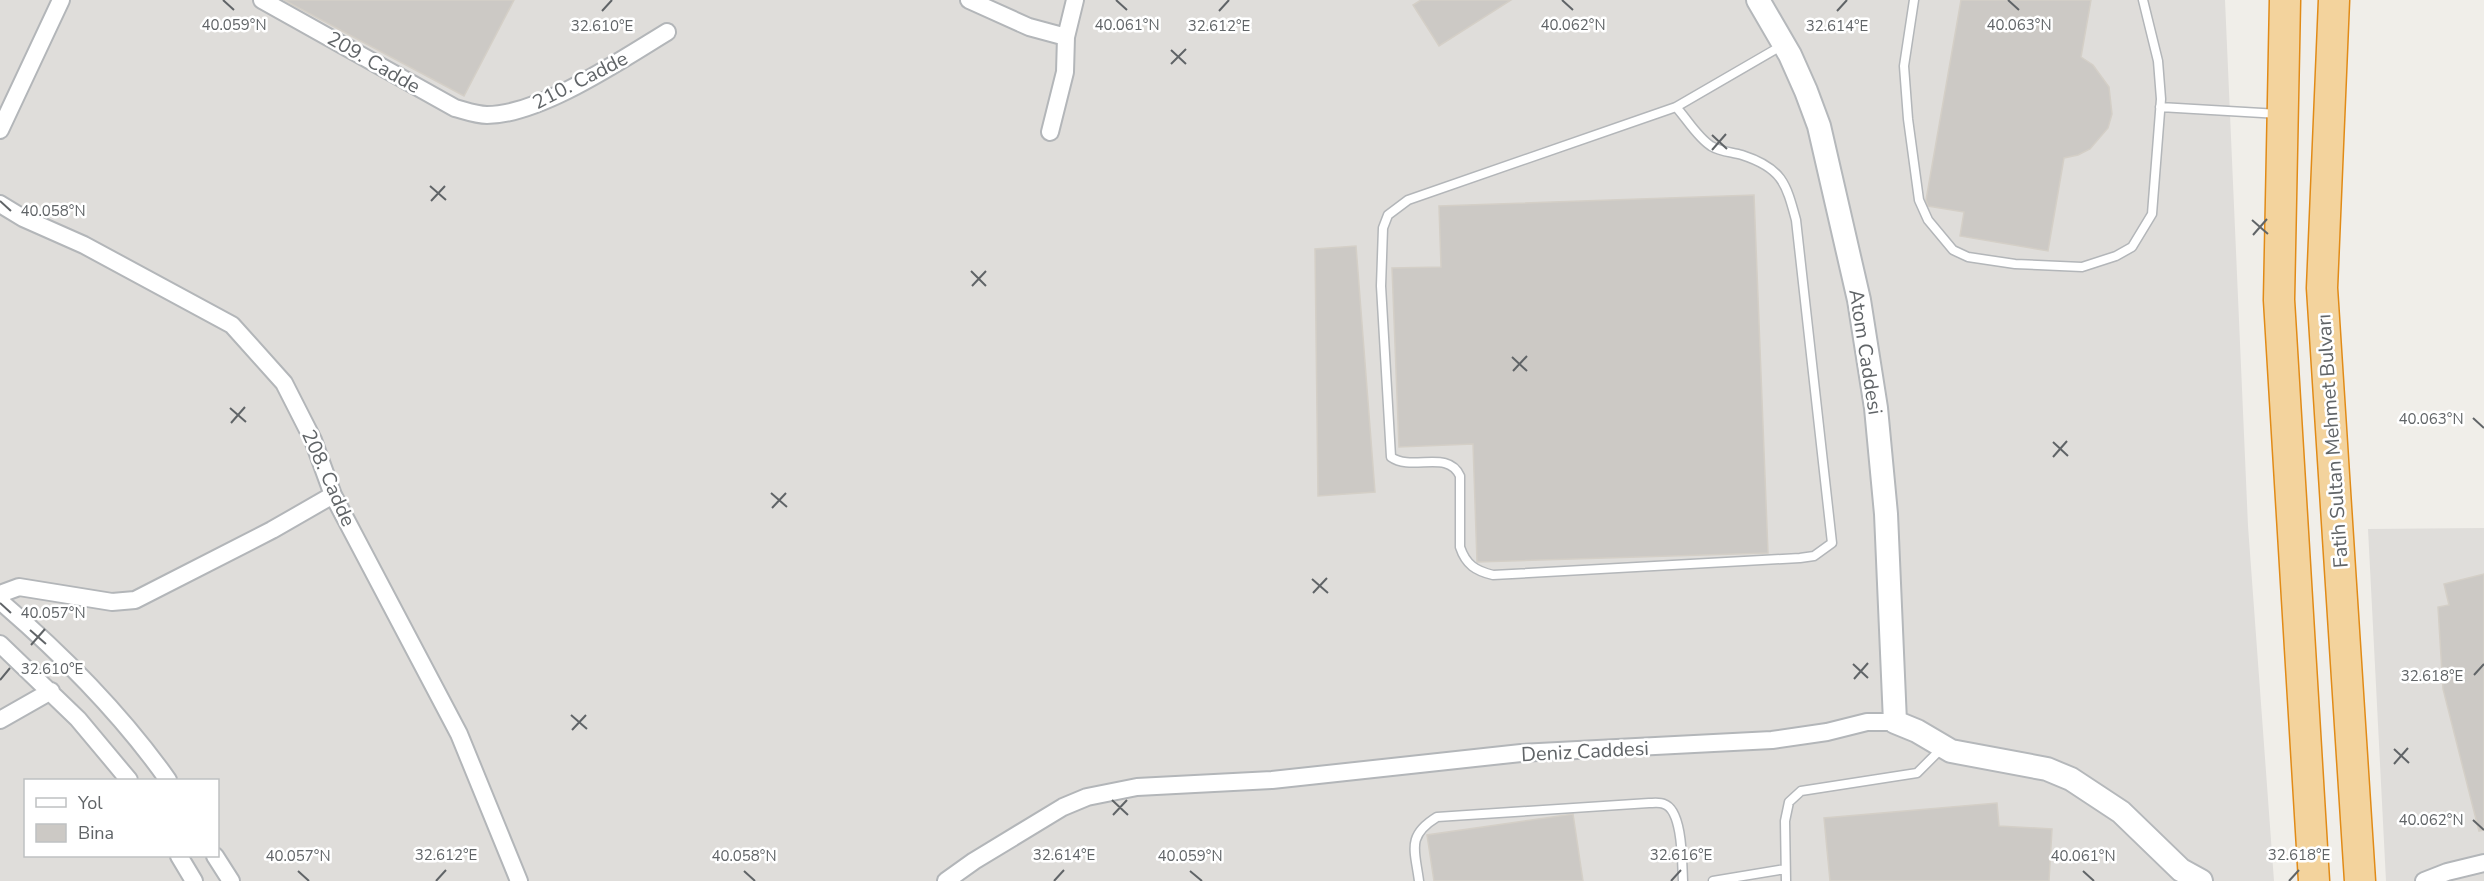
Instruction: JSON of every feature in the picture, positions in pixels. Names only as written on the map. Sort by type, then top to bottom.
[{"type":"highway","points":[[2285,0],[2279,300],[2314,881]]},
{"type":"highway","name":"Fatih Sultan Mehmet Bulvarı","points":[[2334,0],[2322,288],[2360,881]]},
{"type":"street","points":[[0,130],[61,0]]},
{"type":"street","name":"209. Cadde","points":[[262,0],[455,108],[488,116]]},
{"type":"street","points":[[969,0],[1029,27],[1066,37]]},
{"type":"street","points":[[1050,132],[1065,72],[1066,37],[1075,0]]},
{"type":"street","name":"Atom Caddesi","points":[[1758,0],[1784,45],[1806,91],[1819,126],[1859,300],[1876,408],[1886,514],[1895,722]]},
{"type":"street","name":"210. Cadde","points":[[488,116],[514,112],[539,104],[609,68],[667,32]]},
{"type":"street","name":"208. Cadde","points":[[0,204],[23,218],[84,245],[232,325],[284,383],[313,440],[333,495],[459,734],[519,881]]},
{"type":"street","points":[[0,594],[19,587],[112,602],[135,600],[272,530],[333,495]]},
{"type":"street","points":[[0,601],[49,643],[104,699],[167,779]]},
{"type":"street","points":[[0,644],[51,691],[128,779]]},
{"type":"street","points":[[0,720],[51,691]]},
{"type":"street","name":"Deniz Caddesi","points":[[946,881],[974,861],[1063,807],[1087,797],[1137,787],[1272,780],[1521,753],[1772,740],[1827,732],[1867,722],[1895,722],[1917,731],[1943,747],[1973,756],[2047,769],[2071,779],[2121,812],[2181,870],[2201,881]]},
{"type":"street","points":[[180,857],[194,881]]},
{"type":"street","points":[[216,857],[231,881]]},
{"type":"street","points":[[2424,881],[2447,872],[2484,863]]},
{"type":"lane","points":[[1914,0],[1904,66],[1908,120],[1919,200],[1928,220],[1953,249],[1968,257],[2015,264],[2082,267],[2116,256],[2132,247],[2152,214],[2160,107],[2158,61],[2143,0]]},
{"type":"lane","points":[[1676,107],[1710,145],[1725,152],[1742,155],[1773,169],[1787,187],[1796,220],[1832,543],[1814,556],[1800,558],[1493,575],[1475,571],[1463,555],[1460,546],[1460,476],[1457,468],[1450,463],[1438,462],[1400,464],[1391,457],[1381,286],[1383,228],[1388,215],[1408,200],[1676,107],[1784,45]]},
{"type":"lane","points":[[2160,107],[2282,115]]},
{"type":"lane","points":[[1786,881],[1785,820],[1789,802],[1801,790],[1917,772],[1943,747]]},
{"type":"lane","points":[[1419,881],[1413,843],[1416,834],[1423,826],[1437,818],[1650,803],[1664,804],[1675,812],[1679,829],[1683,881]]},
{"type":"lane","points":[[1713,881],[1785,869]]},
{"type":"shaded area","points":[[0,0],[2225,0],[2248,526],[2274,881],[0,881]]},
{"type":"shaded area","points":[[2484,528],[2484,881],[2386,881],[2368,529]]},
{"type":"building","points":[[284,0],[514,0],[464,96]]},
{"type":"building","points":[[1421,0],[1511,0],[1439,46],[1413,5]]},
{"type":"building","points":[[1961,0],[2091,0],[2081,57],[2093,65],[2109,87],[2112,114],[2108,128],[2090,149],[2064,158],[2048,251],[1960,236],[1964,212],[1928,206],[1926,200]]},
{"type":"building","points":[[1754,195],[1768,553],[1477,562],[1473,444],[1399,447],[1392,268],[1441,267],[1439,206]]},
{"type":"building","points":[[1356,246],[1375,492],[1318,496],[1315,249]]},
{"type":"building","points":[[2484,574],[2484,830],[2479,831],[2443,689],[2438,607],[2449,605],[2444,584]]},
{"type":"building","points":[[1997,803],[1999,826],[2052,829],[2049,881],[1830,881],[1824,818]]},
{"type":"building","points":[[1573,814],[1583,881],[1434,881],[1427,835]]}]
